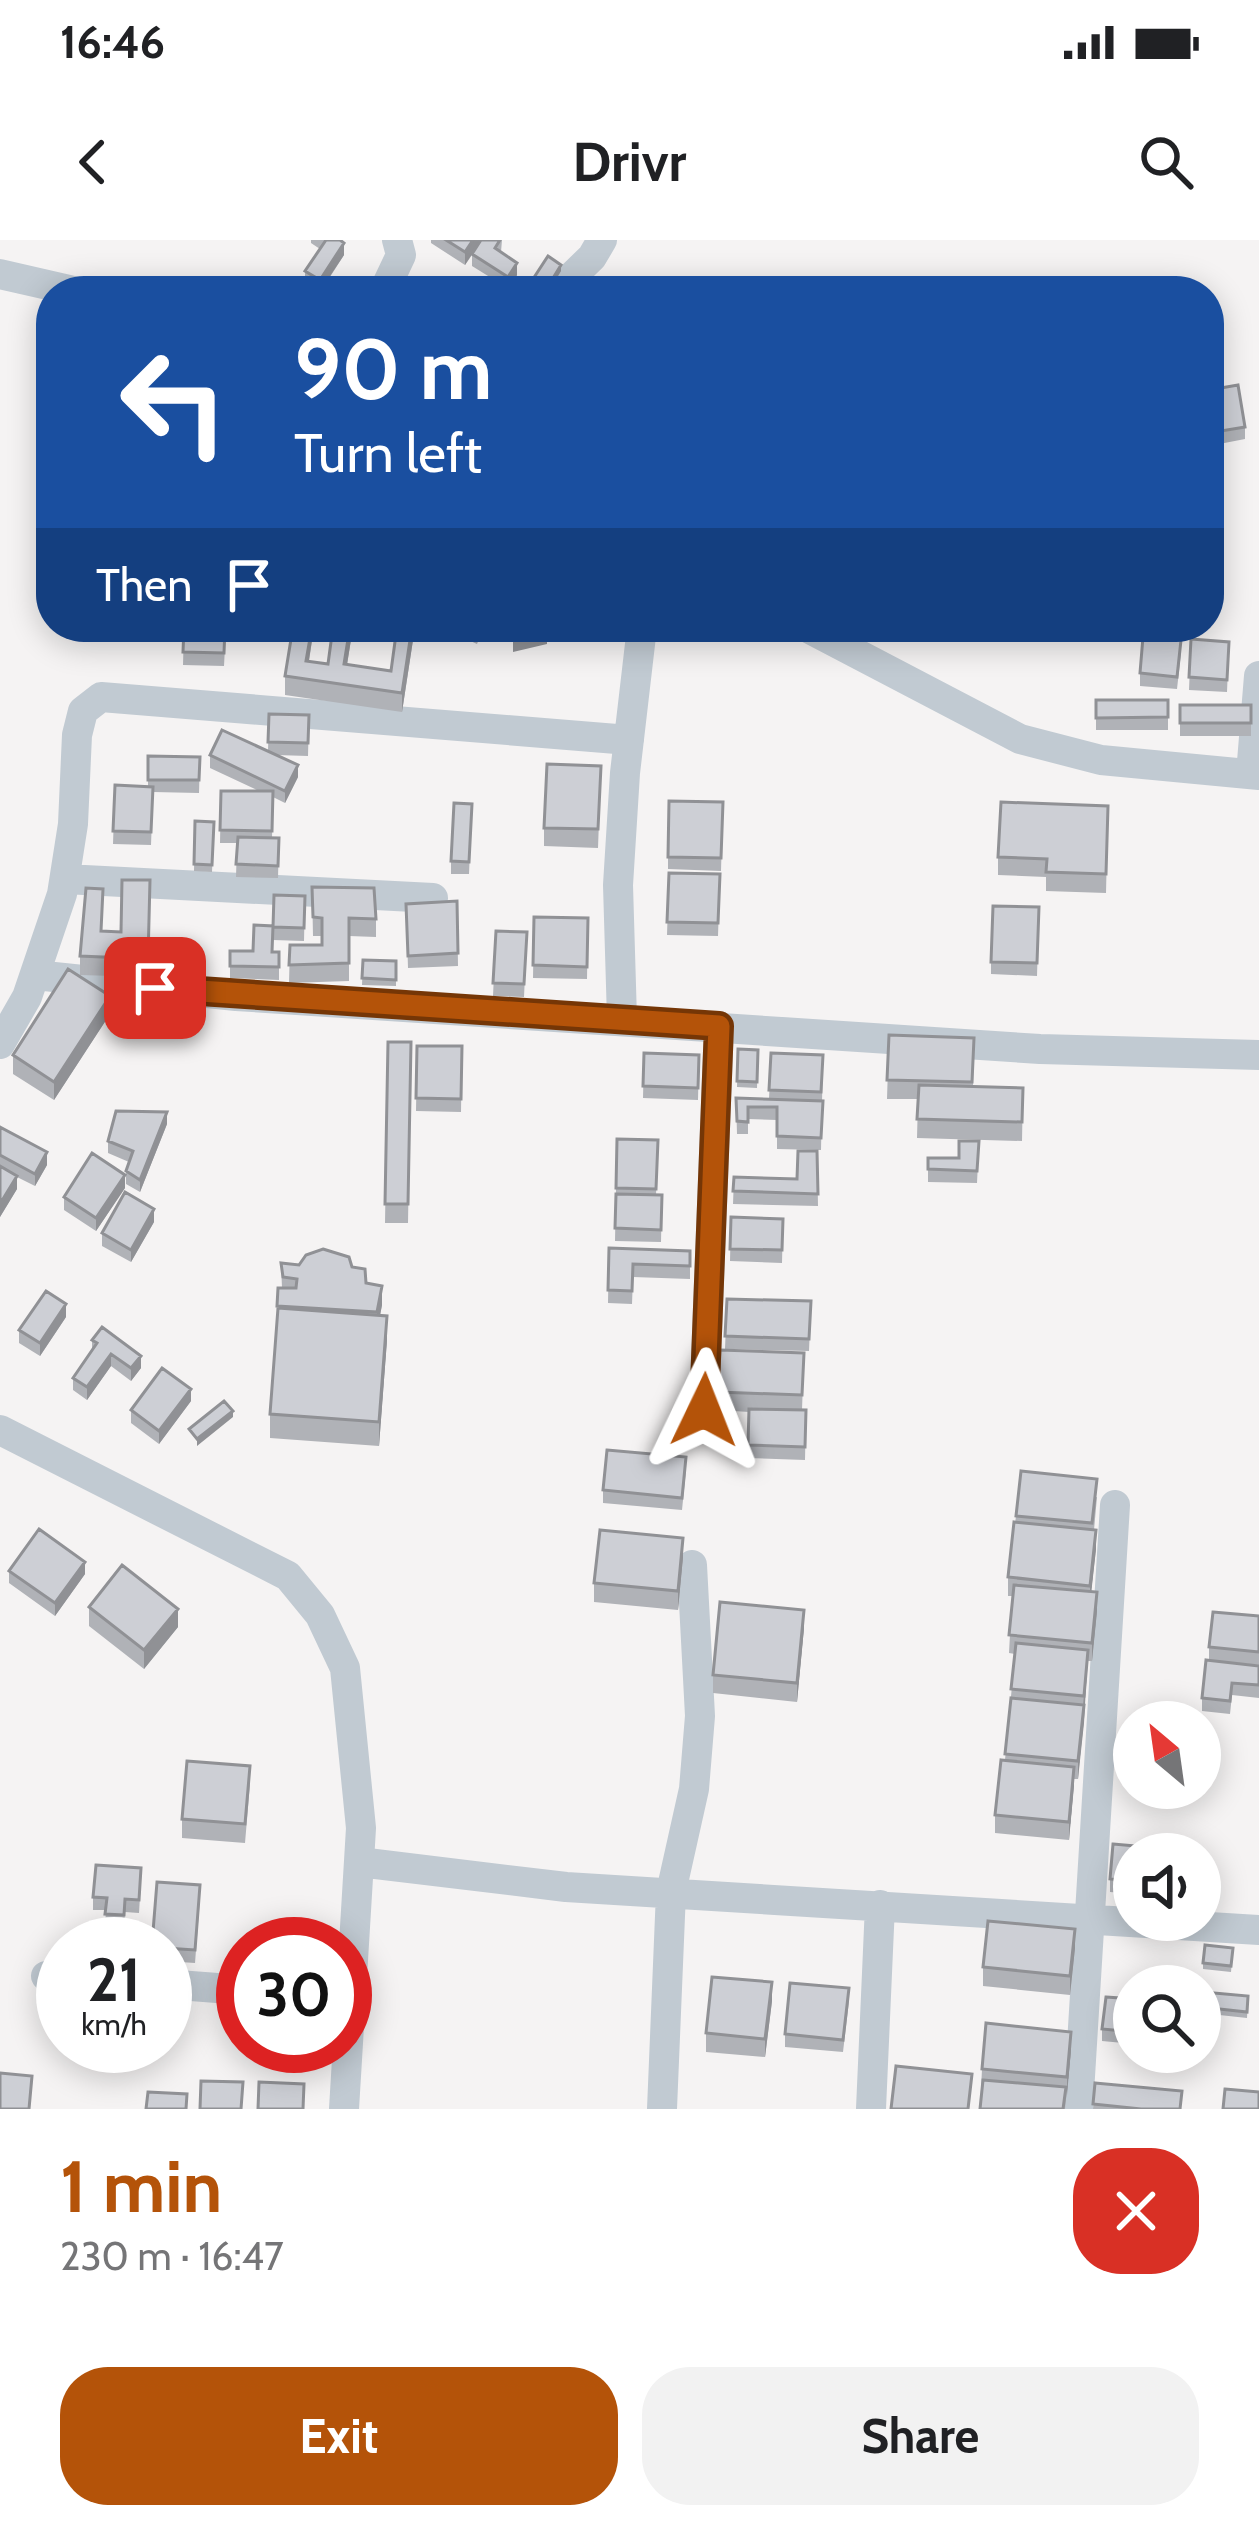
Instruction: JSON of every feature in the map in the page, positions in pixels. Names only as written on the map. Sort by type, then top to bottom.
[{"type":"street","points":[[391,276],[401,255],[397,240]]},
{"type":"street","points":[[572,276],[602,240]]},
{"type":"street","points":[[0,274],[36,282]]},
{"type":"street","points":[[622,1019],[618,885],[639,642]]},
{"type":"street","points":[[835,642],[1020,739],[1101,760],[1255,774],[1259,676]]},
{"type":"street","points":[[0,1044],[27,997],[65,878],[77,735],[83,711],[101,697],[629,740]]},
{"type":"street","points":[[65,878],[433,898]]},
{"type":"street","points":[[35,975],[236,996],[1040,1049],[1259,1054]]},
{"type":"street","points":[[704,1410],[719,1026]]},
{"type":"street","points":[[0,1430],[288,1576],[320,1615],[346,1667],[361,1828],[355,1917]]},
{"type":"street","points":[[1078,2109],[1115,1504]]},
{"type":"street","points":[[662,2109],[671,1892],[694,1789],[700,1716],[692,1565]]},
{"type":"street","points":[[359,1862],[566,1887],[1259,1930]]},
{"type":"street","points":[[871,2109],[880,1905]]},
{"type":"street","points":[[344,2109],[345,2073]]},
{"type":"building","points":[[326,240],[344,243],[323,276],[305,271]]},
{"type":"building","points":[[446,240],[473,240],[465,252]]},
{"type":"building","points":[[481,240],[500,240],[495,248],[517,263],[506,276],[472,254]]},
{"type":"building","points":[[548,256],[561,265],[554,276],[535,276]]},
{"type":"building","points":[[1238,385],[1245,427],[1224,430],[1224,387]]},
{"type":"building","points":[[183,642],[224,642],[224,653],[183,652]]},
{"type":"building","points":[[291,642],[309,642],[306,661],[328,664],[331,642],[348,642],[344,664],[391,671],[395,642],[410,642],[402,693],[285,676]]},
{"type":"building","points":[[1143,642],[1181,642],[1177,677],[1140,673]]},
{"type":"building","points":[[1191,642],[1229,642],[1227,680],[1189,677]]},
{"type":"building","points":[[1096,700],[1168,700],[1168,717],[1096,718]]},
{"type":"building","points":[[1180,705],[1251,705],[1251,723],[1180,723]]},
{"type":"building","points":[[269,714],[309,715],[308,743],[268,742]]},
{"type":"building","points":[[222,730],[298,765],[285,791],[210,755]]},
{"type":"building","points":[[148,756],[200,757],[199,780],[148,780]]},
{"type":"building","points":[[547,764],[601,766],[598,829],[544,828]]},
{"type":"building","points":[[115,785],[153,787],[151,832],[113,831]]},
{"type":"building","points":[[221,791],[273,791],[272,831],[220,830]]},
{"type":"building","points":[[669,801],[723,802],[721,858],[668,857]]},
{"type":"building","points":[[1001,802],[1108,806],[1106,874],[1046,872],[1047,859],[998,857]]},
{"type":"building","points":[[454,803],[472,804],[469,862],[451,861]]},
{"type":"building","points":[[195,821],[214,822],[212,865],[194,864]]},
{"type":"building","points":[[238,837],[279,838],[278,866],[236,864]]},
{"type":"building","points":[[669,873],[720,874],[718,923],[667,922]]},
{"type":"building","points":[[122,880],[150,880],[148,959],[80,956],[86,888],[103,889],[101,931],[121,932]]},
{"type":"building","points":[[312,887],[374,888],[376,919],[349,918],[349,963],[289,965],[290,945],[322,945],[322,918],[313,917]]},
{"type":"building","points":[[274,895],[305,896],[304,928],[273,927]]},
{"type":"building","points":[[457,901],[458,953],[408,956],[406,904]]},
{"type":"building","points":[[993,906],[1039,907],[1037,963],[991,962]]},
{"type":"building","points":[[534,917],[588,918],[587,967],[533,965]]},
{"type":"building","points":[[254,925],[273,926],[272,952],[279,952],[279,967],[230,966],[230,951],[253,951]]},
{"type":"building","points":[[496,931],[527,932],[524,984],[493,983]]},
{"type":"building","points":[[363,960],[396,961],[396,980],[362,978]]},
{"type":"building","points":[[68,969],[110,996],[54,1082],[13,1055]]},
{"type":"building","points":[[889,1035],[974,1038],[972,1082],[887,1080]]},
{"type":"building","points":[[388,1042],[411,1042],[408,1204],[385,1204]]},
{"type":"building","points":[[417,1046],[462,1046],[461,1099],[416,1098]]},
{"type":"building","points":[[738,1049],[758,1050],[757,1082],[737,1081]]},
{"type":"building","points":[[644,1053],[699,1055],[698,1088],[643,1086]]},
{"type":"building","points":[[771,1053],[823,1055],[821,1092],[769,1090]]},
{"type":"building","points":[[919,1085],[1023,1088],[1022,1122],[917,1119]]},
{"type":"building","points":[[736,1098],[823,1101],[821,1138],[777,1136],[777,1107],[748,1107],[748,1122],[737,1121]]},
{"type":"building","points":[[116,1111],[167,1112],[140,1180],[126,1171],[133,1151],[108,1141]]},
{"type":"building","points":[[0,1127],[47,1152],[35,1174],[0,1155]]},
{"type":"building","points":[[617,1139],[658,1140],[656,1189],[616,1188]]},
{"type":"building","points":[[959,1141],[979,1141],[977,1171],[928,1169],[928,1158],[959,1158]]},
{"type":"building","points":[[798,1151],[817,1151],[818,1194],[733,1191],[734,1177],[797,1179]]},
{"type":"building","points":[[92,1153],[125,1175],[96,1218],[64,1197]]},
{"type":"building","points":[[0,1166],[17,1176],[0,1204]]},
{"type":"building","points":[[125,1192],[154,1209],[131,1250],[102,1233]]},
{"type":"building","points":[[616,1194],[662,1195],[661,1230],[615,1228]]},
{"type":"building","points":[[731,1217],[783,1219],[782,1250],[730,1249]]},
{"type":"building","points":[[609,1248],[690,1251],[690,1266],[633,1264],[632,1291],[608,1290]]},
{"type":"building","points":[[323,1249],[349,1257],[352,1267],[365,1269],[366,1283],[382,1286],[377,1312],[277,1306],[278,1288],[296,1288],[297,1279],[283,1277],[281,1263],[299,1265],[306,1255]]},
{"type":"building","points":[[46,1291],[66,1304],[40,1343],[19,1330]]},
{"type":"building","points":[[727,1299],[811,1301],[809,1339],[725,1336]]},
{"type":"building","points":[[278,1308],[387,1316],[379,1422],[270,1414]]},
{"type":"building","points":[[102,1327],[141,1356],[131,1368],[111,1354],[87,1387],[73,1378]]},
{"type":"building","points":[[720,1350],[804,1353],[802,1395],[718,1392]]},
{"type":"building","points":[[162,1368],[191,1389],[159,1431],[131,1410]]},
{"type":"building","points":[[224,1401],[233,1411],[197,1439],[189,1429]]},
{"type":"building","points":[[749,1409],[806,1410],[805,1447],[748,1445]]},
{"type":"building","points":[[607,1450],[686,1457],[682,1498],[603,1490]]},
{"type":"building","points":[[1021,1471],[1097,1479],[1092,1523],[1016,1516]]},
{"type":"building","points":[[1014,1522],[1096,1530],[1090,1586],[1008,1577]]},
{"type":"building","points":[[39,1529],[85,1562],[55,1603],[9,1571]]},
{"type":"building","points":[[600,1530],[683,1538],[678,1591],[594,1583]]},
{"type":"building","points":[[122,1565],[178,1609],[144,1650],[89,1607]]},
{"type":"building","points":[[1014,1585],[1097,1592],[1092,1643],[1009,1635]]},
{"type":"building","points":[[720,1602],[804,1610],[797,1683],[713,1675]]},
{"type":"building","points":[[1213,1612],[1259,1616],[1259,1652],[1209,1647]]},
{"type":"building","points":[[1016,1643],[1088,1650],[1084,1696],[1011,1689]]},
{"type":"building","points":[[1206,1660],[1259,1666],[1259,1685],[1232,1683],[1230,1701],[1202,1698]]},
{"type":"building","points":[[1011,1698],[1084,1705],[1078,1761],[1005,1754]]},
{"type":"building","points":[[1001,1760],[1074,1767],[1069,1822],[995,1815]]},
{"type":"building","points":[[187,1761],[250,1766],[245,1824],[182,1819]]},
{"type":"building","points":[[96,1865],[141,1868],[139,1900],[125,1899],[124,1915],[105,1914],[107,1898],[93,1897]]},
{"type":"building","points":[[157,1882],[200,1885],[195,1950],[192,1917],[154,1917]]},
{"type":"building","points":[[988,1921],[1075,1929],[1070,1976],[983,1967]]},
{"type":"building","points":[[1205,1945],[1233,1948],[1231,1966],[1203,1963]]},
{"type":"building","points":[[712,1977],[772,1982],[765,2039],[706,2033]]},
{"type":"building","points":[[790,1983],[849,1988],[843,2040],[785,2034]]},
{"type":"building","points":[[1221,1994],[1248,1996],[1247,2012],[1221,2009]]},
{"type":"building","points":[[1106,1997],[1113,1998],[1113,2030],[1102,2029]]},
{"type":"building","points":[[986,2023],[1071,2032],[1067,2077],[982,2069]]},
{"type":"building","points":[[896,2066],[972,2074],[968,2109],[891,2109]]},
{"type":"building","points":[[0,2073],[32,2076],[29,2109],[0,2109]]},
{"type":"building","points":[[983,2080],[1066,2087],[1063,2109],[980,2109]]},
{"type":"building","points":[[201,2081],[243,2082],[241,2109],[200,2109]]},
{"type":"building","points":[[259,2082],[304,2084],[303,2109],[258,2109]]},
{"type":"building","points":[[1095,2083],[1182,2091],[1180,2109],[1093,2104]]},
{"type":"building","points":[[1225,2089],[1259,2092],[1259,2109],[1223,2109]]},
{"type":"building","points":[[148,2092],[187,2094],[186,2109],[146,2109]]},
{"type":"route","points":[[155,988],[719,1026],[704,1410]]}]
